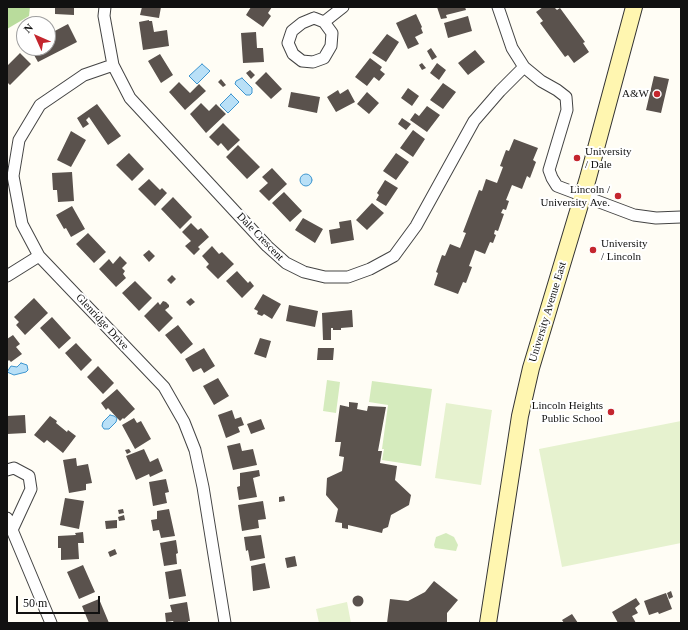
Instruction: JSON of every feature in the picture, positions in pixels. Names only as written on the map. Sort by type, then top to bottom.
[{"type":"main road","name":"University Avenue East","points":[[488,623],[520,416],[531,368],[583,196],[634,7]]},
{"type":"street","name":"Dale Crescent","points":[[105,7],[104,16],[113,65],[130,98],[267,246],[286,263],[304,272],[325,277],[348,277],[370,269],[394,256],[416,226],[474,121],[500,90],[524,67]]},
{"type":"street","points":[[324,22],[343,7]]},
{"type":"street","points":[[498,7],[512,48],[524,67],[541,81],[566,97],[567,110],[549,170],[557,186],[634,215],[656,218],[681,217]]},
{"type":"street","name":"Glenridge Drive","points":[[113,65],[84,76],[40,105],[19,140],[13,176],[22,224],[39,256],[164,387],[184,422],[195,450],[203,487],[225,623]]},
{"type":"street","points":[[7,276],[39,256]]},
{"type":"street","points":[[7,470],[14,468],[29,476],[31,489],[12,530]]},
{"type":"street","points":[[7,518],[51,623]]},
{"type":"green space","points":[[7,7],[30,7],[29,16],[16,16],[16,24],[7,29]]},
{"type":"green space","points":[[327,380],[340,382],[336,413],[323,411]]},
{"type":"green space","points":[[372,381],[432,389],[421,466],[382,460],[388,405],[369,402]]},
{"type":"green space","points":[[446,403],[492,410],[481,485],[435,478]]},
{"type":"green space","points":[[681,421],[681,543],[562,567],[539,449]]},
{"type":"green space","points":[[446,533],[454,537],[458,545],[456,551],[435,548],[434,545],[436,537]]},
{"type":"green space","points":[[347,602],[351,623],[319,623],[316,609]]},
{"type":"water","points":[[202,64],[210,71],[197,84],[189,76]]},
{"type":"water","points":[[242,78],[252,88],[252,93],[250,95],[246,95],[235,84],[236,81]]},
{"type":"water","points":[[231,94],[239,102],[228,113],[220,105]]},
{"type":"water","points":[[308,174],[311,175],[311,185],[304,186],[301,185],[300,178],[301,175]]},
{"type":"water","points":[[21,363],[27,365],[28,370],[26,372],[14,375],[7,372],[11,366],[17,367]]},
{"type":"water","points":[[110,415],[117,418],[116,422],[109,429],[104,429],[102,426],[103,422]]},
{"type":"building","points":[[55,7],[74,7],[74,15],[55,14]]},
{"type":"building","points":[[142,7],[161,7],[159,18],[140,15]]},
{"type":"building","points":[[251,7],[272,7],[268,13],[271,16],[263,27],[246,15]]},
{"type":"building","points":[[437,7],[465,7],[466,10],[446,15],[447,18],[441,19]]},
{"type":"building","points":[[543,7],[554,7],[557,10],[560,8],[585,42],[583,43],[589,52],[574,63],[568,55],[565,57],[540,23],[543,21],[536,12]]},
{"type":"building","points":[[416,14],[423,33],[415,37],[419,44],[408,49],[396,23]]},
{"type":"building","points":[[468,16],[472,31],[448,38],[444,23]]},
{"type":"building","points":[[149,20],[152,21],[154,32],[167,30],[169,46],[143,50],[139,22]]},
{"type":"building","points":[[68,24],[77,42],[56,53],[56,30]]},
{"type":"building","points":[[256,32],[257,48],[263,48],[264,62],[243,63],[241,33]]},
{"type":"building","points":[[387,34],[399,42],[386,62],[372,53]]},
{"type":"building","points":[[431,48],[437,57],[432,60],[427,51]]},
{"type":"building","points":[[475,50],[485,62],[468,75],[458,63]]},
{"type":"building","points":[[160,54],[173,75],[161,83],[148,61]]},
{"type":"building","points":[[17,56],[23,56],[31,64],[10,85],[7,82],[7,66]]},
{"type":"building","points":[[35,56],[50,56],[38,62]]},
{"type":"building","points":[[370,58],[382,67],[380,70],[385,74],[379,81],[374,77],[367,86],[355,77]]},
{"type":"building","points":[[422,63],[426,68],[422,70],[419,65]]},
{"type":"building","points":[[437,63],[446,70],[439,80],[430,73]]},
{"type":"building","points":[[250,70],[255,75],[251,79],[246,73]]},
{"type":"building","points":[[266,72],[282,89],[271,99],[255,83]]},
{"type":"building","name":"A&W","points":[[654,76],[669,79],[661,113],[646,110]]},
{"type":"building","points":[[221,79],[226,85],[223,87],[218,82]]},
{"type":"building","points":[[179,82],[190,93],[199,84],[206,91],[185,110],[169,92]]},
{"type":"building","points":[[443,83],[456,92],[443,109],[430,100]]},
{"type":"building","points":[[408,88],[419,96],[412,106],[401,98]]},
{"type":"building","points":[[348,89],[355,102],[336,112],[327,97],[338,90],[340,94]]},
{"type":"building","points":[[291,92],[320,97],[317,113],[288,107]]},
{"type":"building","points":[[367,92],[379,103],[369,114],[357,104]]},
{"type":"building","points":[[201,103],[209,111],[216,104],[226,114],[206,133],[190,114]]},
{"type":"building","points":[[97,104],[121,136],[108,145],[89,117],[86,120],[89,124],[83,128],[77,118]]},
{"type":"building","points":[[427,106],[440,115],[427,132],[410,120],[415,113],[419,116]]},
{"type":"building","points":[[402,118],[411,124],[406,130],[398,124]]},
{"type":"building","points":[[223,123],[240,140],[228,151],[221,143],[218,146],[209,137]]},
{"type":"building","points":[[413,130],[425,139],[413,157],[400,148]]},
{"type":"building","points":[[71,131],[86,140],[71,167],[57,160]]},
{"type":"building","points":[[514,139],[538,148],[533,160],[536,162],[530,178],[527,176],[522,189],[512,185],[506,200],[509,201],[506,210],[503,209],[501,213],[504,214],[498,231],[495,230],[494,234],[496,235],[493,243],[490,242],[485,254],[475,250],[469,266],[472,267],[466,283],[463,282],[458,294],[434,285],[438,273],[436,272],[442,255],[445,256],[450,244],[460,248],[466,233],[463,232],[479,190],[482,191],[486,179],[497,183],[503,167],[500,166],[506,150],[509,151]]},
{"type":"building","points":[[238,145],[260,167],[247,179],[226,157]]},
{"type":"building","points":[[129,153],[144,169],[132,181],[116,165]]},
{"type":"building","points":[[396,153],[409,162],[396,180],[383,171]]},
{"type":"building","points":[[272,168],[287,184],[269,201],[259,191],[268,183],[262,177]]},
{"type":"building","points":[[72,172],[74,201],[58,202],[57,190],[53,190],[52,173]]},
{"type":"building","points":[[149,179],[160,190],[162,188],[167,193],[155,206],[138,189]]},
{"type":"building","points":[[385,180],[398,188],[386,206],[376,200],[379,195],[377,193]]},
{"type":"building","points":[[284,192],[302,211],[290,222],[272,203]]},
{"type":"building","points":[[173,197],[192,217],[180,229],[161,209]]},
{"type":"building","points":[[372,203],[384,213],[367,230],[356,220]]},
{"type":"building","points":[[72,206],[85,229],[71,237],[66,228],[64,229],[56,215]]},
{"type":"building","points":[[303,218],[323,229],[315,243],[295,230]]},
{"type":"building","points":[[351,220],[354,240],[331,244],[329,230],[340,228],[339,222]]},
{"type":"building","points":[[191,223],[198,230],[201,228],[209,237],[198,247],[200,249],[194,255],[185,246],[191,241],[182,232]]},
{"type":"building","points":[[88,233],[106,252],[94,263],[76,244]]},
{"type":"building","points":[[212,246],[219,254],[222,252],[234,264],[218,279],[206,267],[209,264],[202,256]]},
{"type":"building","points":[[149,250],[155,256],[149,262],[143,255]]},
{"type":"building","points":[[120,256],[127,263],[122,268],[125,271],[123,274],[126,278],[116,287],[99,269],[109,259],[113,264]]},
{"type":"building","points":[[237,271],[248,283],[250,281],[254,286],[242,298],[226,281]]},
{"type":"building","points":[[172,275],[176,279],[171,284],[167,280]]},
{"type":"building","points":[[135,281],[152,298],[139,311],[122,293]]},
{"type":"building","points":[[263,294],[281,304],[272,319],[264,314],[262,316],[257,314],[258,311],[254,309]]},
{"type":"building","points":[[34,298],[48,313],[25,335],[16,325],[19,322],[14,317]]},
{"type":"building","points":[[191,298],[195,302],[190,306],[186,302]]},
{"type":"building","points":[[163,301],[169,305],[169,307],[165,310],[173,318],[159,332],[144,316],[158,302],[160,305]]},
{"type":"building","points":[[289,305],[318,311],[315,327],[286,321]]},
{"type":"building","points":[[352,310],[353,327],[341,328],[341,330],[333,330],[333,328],[331,328],[331,340],[323,340],[322,313]]},
{"type":"building","points":[[52,317],[71,338],[59,349],[40,328]]},
{"type":"building","points":[[178,325],[193,344],[181,354],[165,335]]},
{"type":"building","points":[[13,335],[20,344],[16,347],[22,354],[11,362],[9,360],[7,362],[7,339]]},
{"type":"building","points":[[260,338],[271,341],[266,358],[254,354]]},
{"type":"building","points":[[76,343],[92,360],[81,371],[65,353]]},
{"type":"building","points":[[204,348],[215,366],[204,373],[201,368],[193,372],[185,359]]},
{"type":"building","points":[[318,348],[334,348],[333,360],[317,360]]},
{"type":"building","points":[[98,366],[114,383],[103,394],[87,377]]},
{"type":"building","points":[[218,378],[229,396],[214,405],[203,386]]},
{"type":"building","points":[[117,389],[135,409],[120,421],[108,408],[106,410],[101,403]]},
{"type":"building","points":[[349,402],[358,403],[357,409],[367,411],[368,406],[386,407],[378,451],[382,451],[380,463],[397,466],[395,480],[411,495],[409,505],[391,515],[388,527],[383,529],[382,533],[348,525],[348,529],[342,528],[342,523],[335,522],[338,509],[326,495],[327,478],[342,471],[344,457],[339,456],[341,442],[335,442],[340,405],[349,407]]},
{"type":"building","points":[[232,410],[235,419],[241,417],[244,425],[238,427],[240,432],[226,438],[218,415]]},
{"type":"building","points":[[25,415],[26,433],[7,434],[7,416]]},
{"type":"building","points":[[50,416],[67,432],[68,430],[76,436],[63,453],[47,440],[44,443],[34,435]]},
{"type":"building","points":[[134,418],[137,423],[141,421],[151,439],[135,449],[122,425]]},
{"type":"building","points":[[261,419],[265,429],[251,434],[247,424]]},
{"type":"building","points":[[240,443],[242,451],[253,449],[257,465],[233,470],[227,446]]},
{"type":"building","points":[[129,449],[131,452],[127,454],[125,450]]},
{"type":"building","points":[[144,449],[150,462],[158,458],[163,471],[150,477],[149,474],[136,480],[126,456]]},
{"type":"building","points":[[76,458],[77,466],[88,464],[92,483],[86,484],[86,490],[69,493],[63,460]]},
{"type":"building","points":[[259,470],[260,476],[253,478],[257,497],[239,500],[237,487],[240,486],[240,473]]},
{"type":"building","points":[[166,479],[169,492],[165,493],[167,503],[153,506],[149,482]]},
{"type":"building","points":[[284,496],[285,501],[279,502],[279,497]]},
{"type":"building","points":[[65,498],[84,501],[79,529],[60,525]]},
{"type":"building","points":[[263,501],[266,519],[258,520],[259,528],[242,531],[238,505]]},
{"type":"building","points":[[123,509],[124,513],[119,514],[118,510]]},
{"type":"building","points":[[169,509],[175,536],[161,538],[159,530],[153,531],[151,520],[157,519],[157,511]]},
{"type":"building","points":[[124,515],[125,520],[119,521],[118,517]]},
{"type":"building","points":[[117,520],[117,528],[106,529],[105,521]]},
{"type":"building","points":[[83,532],[84,543],[78,543],[79,559],[61,560],[61,548],[58,548],[58,536],[76,535],[75,533]]},
{"type":"building","points":[[261,535],[265,558],[250,561],[248,550],[246,551],[244,537]]},
{"type":"building","points":[[176,540],[178,553],[176,554],[177,564],[164,566],[160,543]]},
{"type":"building","points":[[115,549],[117,554],[110,557],[108,552]]},
{"type":"building","points":[[295,556],[297,566],[287,568],[285,558]]},
{"type":"building","points":[[265,563],[270,588],[253,591],[251,566]]},
{"type":"building","points":[[83,565],[95,592],[79,599],[67,572]]},
{"type":"building","points":[[181,569],[186,596],[169,599],[165,572]]},
{"type":"building","points":[[434,581],[458,600],[447,613],[447,623],[387,623],[390,599],[408,601],[425,592]]},
{"type":"building","points":[[671,591],[673,597],[669,599],[667,593]]},
{"type":"building","points":[[666,593],[672,609],[659,614],[658,612],[649,615],[644,601]]},
{"type":"building","points":[[356,596],[360,596],[362,597],[362,605],[356,606],[353,603],[353,599]]},
{"type":"building","points":[[636,598],[640,604],[635,608],[638,613],[632,616],[636,623],[618,623],[612,612]]},
{"type":"building","points":[[99,599],[109,623],[89,623],[82,606]]},
{"type":"building","points":[[187,602],[190,621],[188,621],[188,623],[174,623],[173,621],[166,622],[165,613],[172,612],[170,605]]},
{"type":"building","points":[[572,614],[578,623],[564,623],[562,620]]},
{"type":"place","name":"A&W","points":[[657,94]]},
{"type":"place","name":"University / Dale","points":[[577,158]]},
{"type":"place","name":"Lincoln / University Ave.","points":[[618,196]]},
{"type":"place","name":"University / Lincoln","points":[[593,250]]},
{"type":"place","name":"Lincoln Heights Public School","points":[[611,412]]}]
